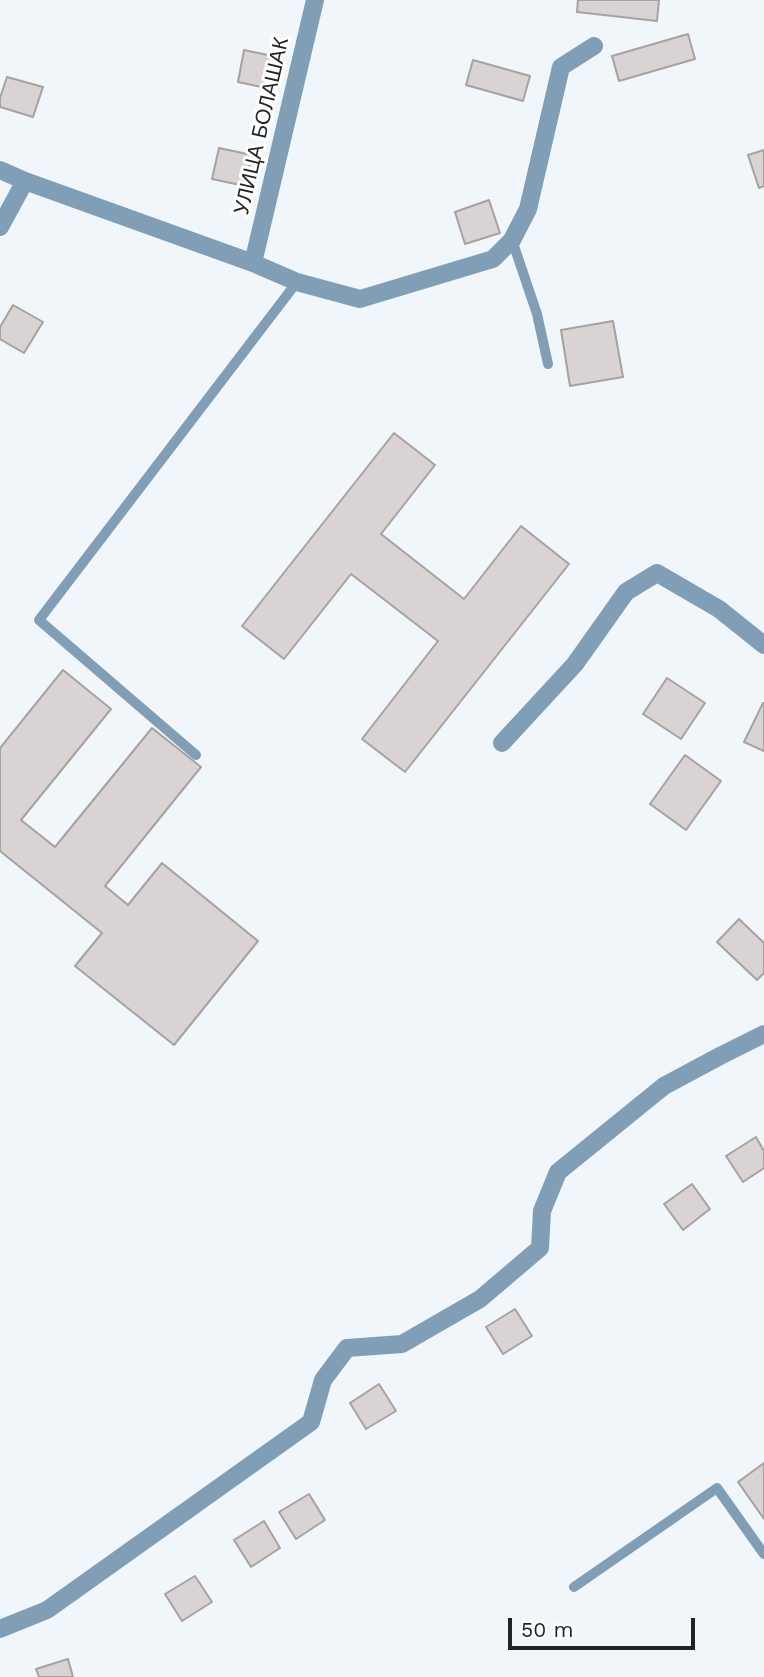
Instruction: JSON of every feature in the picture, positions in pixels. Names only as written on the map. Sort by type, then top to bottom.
[{"type":"street","name":"УЛИЦА БОЛАШАК","points":[[253,262],[314,0]]},
{"type":"street","points":[[0,170],[253,262],[297,282],[360,299],[493,259],[512,240],[528,209],[561,67],[594,46]]},
{"type":"street","points":[[0,227],[25,181]]},
{"type":"street","points":[[502,743],[575,664],[626,592],[657,573],[719,608],[764,645]]},
{"type":"street","points":[[0,1629],[47,1611],[311,1422],[323,1380],[347,1348],[402,1343],[480,1299],[540,1248],[542,1211],[558,1172],[664,1086],[764,1034]]},
{"type":"lane","points":[[512,240],[537,314],[548,365]]},
{"type":"lane","points":[[196,755],[39,621],[297,282]]},
{"type":"lane","points":[[573,1587],[717,1488],[764,1554]]},
{"type":"building","points":[[578,0],[659,0],[657,21],[577,12]]},
{"type":"building","points":[[688,34],[695,59],[619,81],[612,56]]},
{"type":"building","points":[[244,50],[277,57],[271,89],[238,82]]},
{"type":"building","points":[[473,60],[530,76],[523,101],[466,85]]},
{"type":"building","points":[[7,77],[43,87],[33,117],[0,107]]},
{"type":"building","points":[[219,148],[252,155],[245,186],[212,179]]},
{"type":"building","points":[[764,150],[764,186],[759,188],[748,155]]},
{"type":"building","points":[[489,200],[500,233],[465,244],[455,212]]},
{"type":"building","points":[[13,305],[43,322],[24,353],[0,339],[0,327]]},
{"type":"building","points":[[613,321],[623,377],[570,386],[561,330]]},
{"type":"building","points":[[394,433],[435,465],[381,534],[464,599],[521,526],[569,564],[405,772],[362,739],[438,641],[351,574],[284,659],[242,626]]},
{"type":"building","points":[[63,670],[111,709],[21,820],[55,847],[152,728],[201,767],[105,886],[128,905],[162,863],[258,941],[174,1045],[75,966],[102,933],[0,851],[0,748]]},
{"type":"building","points":[[667,678],[705,703],[681,739],[643,714]]},
{"type":"building","points":[[764,704],[764,751],[744,742]]},
{"type":"building","points":[[685,755],[721,781],[686,830],[650,804]]},
{"type":"building","points":[[739,919],[764,943],[764,973],[757,980],[717,942]]},
{"type":"building","points":[[756,1137],[764,1151],[764,1168],[743,1182],[726,1156]]},
{"type":"building","points":[[692,1184],[710,1209],[683,1230],[664,1204]]},
{"type":"building","points":[[515,1309],[532,1336],[503,1354],[486,1327]]},
{"type":"building","points":[[379,1384],[396,1411],[366,1429],[350,1403]]},
{"type":"building","points":[[764,1463],[764,1519],[738,1482]]},
{"type":"building","points":[[309,1494],[325,1520],[296,1539],[279,1512]]},
{"type":"building","points":[[264,1521],[280,1548],[251,1567],[234,1540]]},
{"type":"building","points":[[195,1576],[212,1602],[182,1621],[165,1594]]},
{"type":"building","points":[[68,1659],[73,1677],[39,1677],[36,1669]]}]
